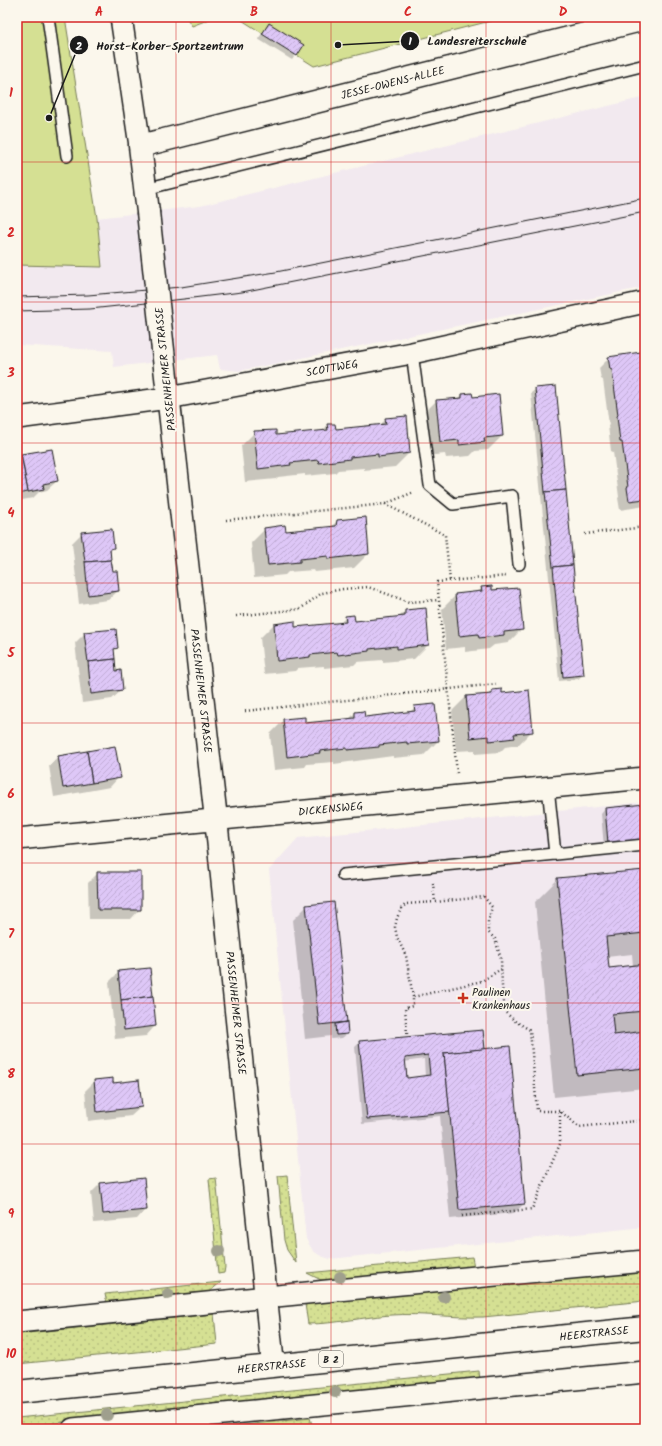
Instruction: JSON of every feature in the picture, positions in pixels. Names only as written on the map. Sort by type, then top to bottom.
[{"type":"street","name":"PASSENHEIMER STRASSE","points":[[121,17],[148,212],[216,819],[273,1365]]},
{"type":"street","name":"JESSE-OWENS-ALLEE","points":[[140,146],[645,19]]},
{"type":"street","name":"SCOTTWEG","points":[[17,418],[168,398],[412,353],[645,302]]},
{"type":"street","name":"DICKENSWEG","points":[[17,840],[216,819],[645,778]]},
{"type":"street","points":[[17,1322],[645,1261]]},
{"type":"street","name":"HEERSTRASSE","points":[[17,1392],[645,1328]]},
{"type":"street","points":[[73,1429],[645,1372]]},
{"type":"lane","points":[[48,17],[67,156]]},
{"type":"lane","points":[[145,189],[645,64]]},
{"type":"lane","points":[[412,353],[430,485],[453,504],[512,496],[519,564]]},
{"type":"lane","points":[[548,787],[555,854]]},
{"type":"lane","points":[[342,875],[645,845]]},
{"type":"path","points":[[226,520],[385,504],[430,485]]},
{"type":"path","points":[[385,504],[445,535],[450,581]]},
{"type":"path","points":[[585,534],[645,527]]},
{"type":"path","points":[[457,773],[437,582],[519,575],[519,564]]},
{"type":"path","points":[[236,616],[300,609],[322,593],[342,589],[368,587],[409,602],[439,600]]},
{"type":"path","points":[[245,711],[496,684]]},
{"type":"path","points":[[432,866],[435,902]]},
{"type":"path","points":[[407,1034],[405,1008],[413,1006],[413,996],[406,956],[397,937],[395,927],[400,909],[406,904],[484,897],[492,907],[488,921],[488,932],[495,939],[501,959],[505,1012],[515,1021],[530,1030],[537,1111],[560,1111],[579,1127],[645,1120]]},
{"type":"path","points":[[413,996],[482,981],[501,969]]},
{"type":"path","points":[[462,1216],[532,1209],[560,1144],[560,1111]]},
{"type":"shaded area","points":[[645,97],[645,287],[239,371],[220,369],[217,355],[114,367],[112,351],[17,345],[17,265],[102,267],[97,218],[200,206]]},
{"type":"shaded area","name":"Paulinen Krankenhaus","points":[[645,802],[645,1227],[330,1259],[313,1251],[306,1239],[269,870],[298,838]]},
{"type":"green space","points":[[17,17],[65,17],[97,218],[102,267],[17,265]]},
{"type":"green space","points":[[186,17],[215,17],[192,26]]},
{"type":"green space","points":[[237,17],[506,17],[314,66]]},
{"type":"green space","points":[[287,1175],[296,1263],[287,1250],[284,1240],[278,1176]]},
{"type":"green space","points":[[216,1178],[225,1267],[224,1273],[218,1274],[209,1179]]},
{"type":"green space","points":[[472,1257],[474,1267],[333,1281],[321,1280],[307,1273]]},
{"type":"green space","points":[[645,1269],[645,1301],[483,1317],[391,1315],[308,1324],[305,1304]]},
{"type":"green space","points":[[221,1282],[209,1292],[201,1294],[107,1304],[105,1294]]},
{"type":"green space","points":[[214,1314],[217,1344],[17,1364],[17,1334]]},
{"type":"green space","points":[[479,1371],[480,1380],[17,1427],[17,1418]]},
{"type":"green space","points":[[310,1418],[313,1428],[206,1429]]},
{"type":"building","points":[[269,23],[304,45],[297,56],[262,34]]},
{"type":"building","points":[[641,352],[645,382],[645,499],[629,501],[622,442],[620,442],[612,370],[610,369],[608,357]]},
{"type":"building","points":[[556,386],[566,490],[545,492],[535,388]]},
{"type":"building","points":[[472,393],[473,397],[499,394],[503,436],[484,438],[485,442],[459,445],[459,440],[440,442],[436,400],[462,398],[462,394]]},
{"type":"building","points":[[407,416],[410,453],[378,457],[378,454],[350,457],[350,459],[319,463],[318,460],[258,469],[254,431],[276,430],[276,435],[328,430],[327,424],[335,424],[336,429],[386,424],[385,418]]},
{"type":"building","points":[[52,449],[58,481],[43,484],[44,489],[28,492],[21,454]]},
{"type":"building","points":[[21,454],[28,492],[17,494],[17,455]]},
{"type":"building","points":[[566,490],[573,565],[553,567],[545,492]]},
{"type":"building","points":[[366,517],[369,554],[328,559],[328,556],[300,559],[300,562],[268,565],[264,528],[285,525],[286,531],[336,526],[337,520]]},
{"type":"building","points":[[112,529],[114,548],[110,549],[111,560],[85,562],[81,532]]},
{"type":"building","points":[[111,560],[113,571],[117,571],[119,591],[88,595],[85,562]]},
{"type":"building","points":[[573,565],[584,675],[563,677],[553,567]]},
{"type":"building","points":[[492,586],[492,590],[519,588],[523,630],[504,632],[504,635],[479,638],[478,634],[459,636],[455,594],[482,591],[481,587]]},
{"type":"building","points":[[426,608],[429,645],[397,649],[397,646],[369,649],[369,651],[338,655],[337,652],[277,661],[274,624],[295,621],[295,627],[346,622],[345,616],[354,615],[355,621],[405,616],[405,610]]},
{"type":"building","points":[[116,629],[118,648],[114,649],[115,659],[88,662],[84,632]]},
{"type":"building","points":[[115,659],[116,671],[121,670],[123,690],[91,694],[88,662]]},
{"type":"building","points":[[502,689],[502,693],[529,690],[533,732],[514,734],[515,738],[489,741],[489,736],[470,738],[466,696],[492,694],[492,690]]},
{"type":"building","points":[[435,704],[439,741],[407,744],[407,742],[379,745],[379,747],[347,750],[347,748],[287,757],[283,719],[305,717],[305,723],[355,718],[355,712],[364,711],[365,717],[415,711],[414,706]]},
{"type":"building","points":[[115,746],[121,778],[92,783],[87,751]]},
{"type":"building","points":[[87,751],[92,783],[63,788],[58,756]]},
{"type":"building","points":[[645,804],[645,839],[608,843],[605,808]]},
{"type":"building","points":[[645,870],[645,933],[606,937],[609,968],[645,964],[645,1011],[612,1014],[614,1035],[645,1031],[645,1068],[577,1075],[557,878]]},
{"type":"building","points":[[97,872],[141,872],[141,910],[98,910]]},
{"type":"building","points":[[334,902],[347,1022],[319,1025],[306,905]]},
{"type":"building","points":[[150,968],[153,996],[121,1000],[118,971]]},
{"type":"building","points":[[153,996],[156,1026],[124,1030],[121,1000]]},
{"type":"building","points":[[347,1022],[348,1034],[336,1035],[335,1024]]},
{"type":"building","points":[[483,1030],[485,1049],[444,1053],[450,1112],[367,1119],[359,1041]],"holes":[[[428,1055],[430,1075],[407,1078],[405,1058]]]},
{"type":"building","points":[[510,1046],[525,1204],[459,1210],[444,1053]]},
{"type":"building","points":[[113,1078],[113,1083],[139,1080],[142,1107],[97,1112],[94,1080]]},
{"type":"building","points":[[144,1178],[147,1210],[103,1214],[100,1183]]},
{"type":"tram line","points":[[17,297],[88,295],[181,287],[276,272],[645,198]]},
{"type":"tram line","points":[[17,311],[90,309],[242,292],[645,212]]},
{"type":"place","name":"Landesreiterschule","points":[[338,45]]},
{"type":"place","name":"Horst-Korber-Sportzentrum","points":[[49,118]]},
{"type":"place","name":"Paulinen Krankenhaus","points":[[463,998]]}]
